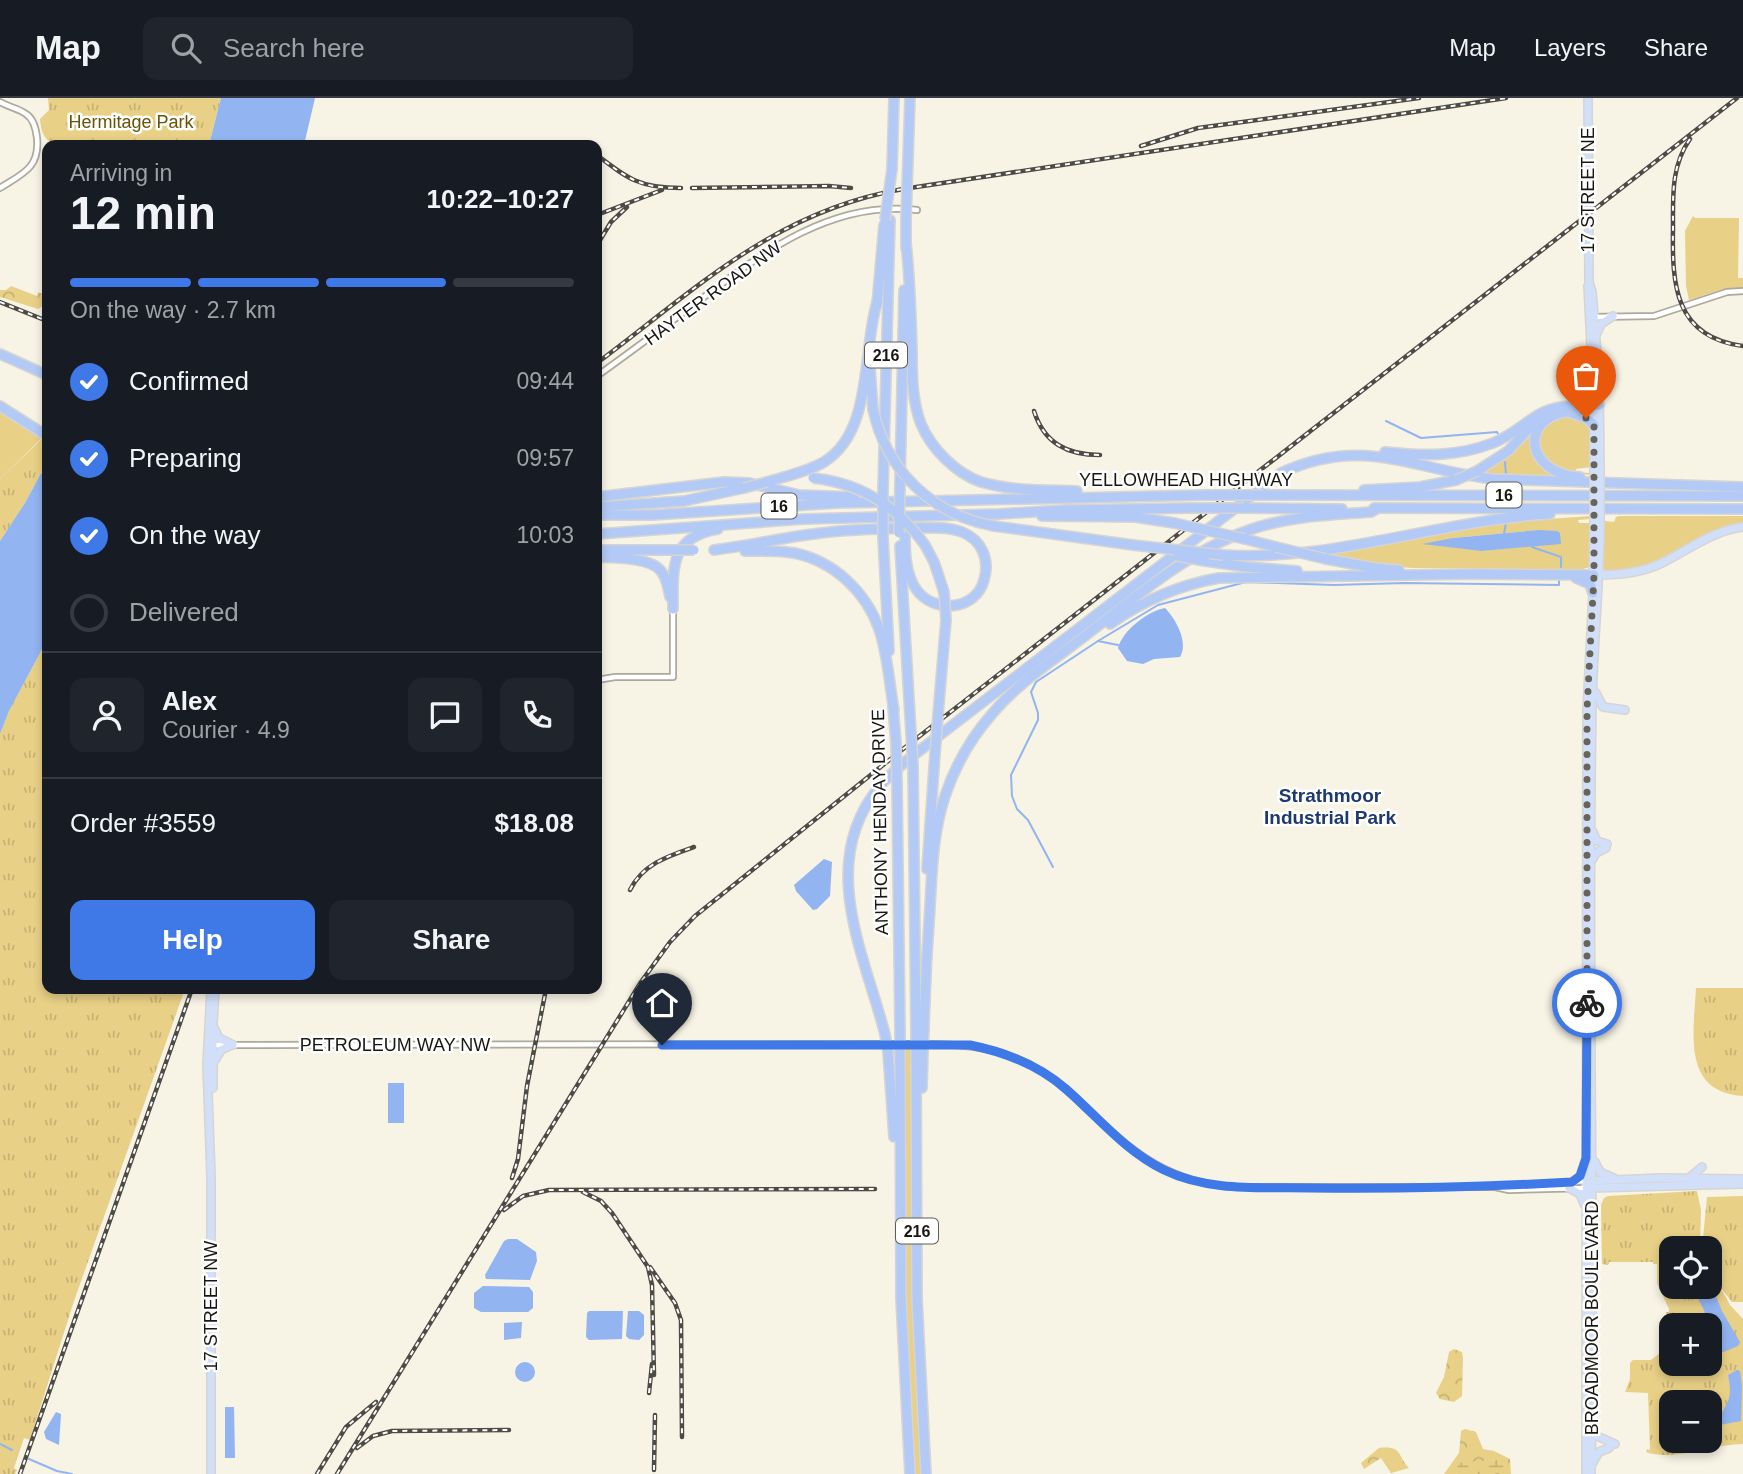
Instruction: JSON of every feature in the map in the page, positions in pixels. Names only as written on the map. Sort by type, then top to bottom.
[{"type":"highway","name":"ANTHONY HENDAY DRIVE","points":[[894,98],[888,220],[883,537],[896,743],[901,1252],[903,1355],[910,1474]]},
{"type":"highway","name":"216","points":[[902,533],[904,446],[900,435],[910,98]]},
{"type":"highway","points":[[888,220],[870,364],[873,409],[887,451],[905,477],[919,491],[952,513],[994,526],[1223,555],[1292,554],[1500,518],[1604,509]]},
{"type":"highway","points":[[906,243],[913,387],[920,422],[940,453],[978,481],[1001,487],[1131,495]]},
{"type":"highway","points":[[602,507],[684,501],[767,482],[812,468],[822,462],[838,450],[850,434],[858,414],[868,342],[877,302]]},
{"type":"highway","points":[[3,354],[42,373]]},
{"type":"highway","points":[[1577,406],[1586,400],[1593,382]]},
{"type":"highway","points":[[0,406],[42,432]]},
{"type":"highway","points":[[901,1252],[896,1229],[893,1105],[888,1052],[850,911],[847,888],[847,864],[854,831],[873,795],[902,765],[1097,612],[1261,487],[1299,465],[1318,456],[1357,450],[1422,456],[1462,453],[1496,442],[1541,413],[1577,406],[1597,408]]},
{"type":"highway","points":[[1597,408],[1550,417],[1537,432],[1535,447],[1541,462],[1555,472],[1573,477],[1662,484]]},
{"type":"highway","points":[[1264,495],[1420,487],[1456,480],[1477,471],[1508,451],[1551,410]]},
{"type":"highway","points":[[1568,412],[1586,418],[1594,425]]},
{"type":"highway","points":[[1299,465],[1334,455],[1356,454],[1388,457],[1458,474],[1492,479],[1743,487]]},
{"type":"highway","points":[[767,482],[813,478],[851,485],[881,500],[902,518],[925,545],[944,592],[946,620],[928,840],[926,975]]},
{"type":"highway","points":[[602,496],[732,482],[817,496],[900,497],[929,501]]},
{"type":"highway","name":"YELLOWHEAD HIGHWAY","points":[[602,515],[828,503],[1131,495],[1743,496]]},
{"type":"highway","name":"YELLOWHEAD HIGHWAY","points":[[838,518],[1190,508],[1743,509]]},
{"type":"highway","points":[[920,1030],[936,837],[951,780],[972,740],[993,712],[1018,687],[1171,571],[1225,539],[1282,521],[1309,516],[1371,512],[1378,508]]},
{"type":"highway","points":[[999,514],[1135,517],[1174,523],[1375,568],[1474,574]]},
{"type":"highway","points":[[673,609],[676,558],[682,547],[694,537],[716,530],[835,521],[838,518]]},
{"type":"highway","name":"16","points":[[602,534],[838,518]]},
{"type":"highway","points":[[713,550],[853,529],[954,530],[973,538],[983,551],[985,579],[977,594],[969,601],[952,606],[926,599],[910,578],[902,533]]},
{"type":"highway","name":"ANTHONY HENDAY DRIVE","points":[[902,533],[913,766],[920,1030],[916,1128],[917,1298],[926,1474]]},
{"type":"highway","points":[[1130,545],[1205,561],[1264,569],[1375,576]]},
{"type":"highway","points":[[602,550],[713,550],[797,554],[830,567],[849,582],[866,603],[879,629],[894,710]]},
{"type":"highway","points":[[602,557],[633,560],[657,567],[666,581],[673,609]]},
{"type":"highway","points":[[1568,575],[1590,584],[1596,592]]},
{"type":"highway","points":[[1055,658],[1075,649],[1145,601],[1198,582],[1240,577],[1597,575]]},
{"type":"main road","name":"17 STREET NE","points":[[1588,98],[1589,282],[1593,382],[1597,408]]},
{"type":"main road","points":[[1596,340],[1599,327],[1613,316]]},
{"type":"main road","name":"17 STREET NE","points":[[1591,317],[1596,340],[1597,408]]},
{"type":"main road","name":"BROADMOOR BOULEVARD","points":[[1597,408],[1594,425],[1597,471]]},
{"type":"main road","name":"BROADMOOR BOULEVARD","points":[[1586,1474],[1590,1212],[1587,710],[1597,575],[1597,408]]},
{"type":"main road","points":[[1597,575],[1648,569],[1716,532],[1743,527]]},
{"type":"main road","points":[[1596,592],[1613,575]]},
{"type":"main road","name":"BROADMOOR BOULEVARD","points":[[1590,1158],[1593,676],[1596,592]]},
{"type":"main road","points":[[1593,676],[1596,694],[1603,707],[1625,710]]},
{"type":"main road","points":[[1592,831],[1597,841],[1606,846],[1592,861]]},
{"type":"main road","points":[[1592,975],[1598,988],[1608,994],[1598,999],[1592,1012]]},
{"type":"main road","points":[[213,994],[213,1024],[219,1038],[233,1045]]},
{"type":"main road","name":"17 STREET NW","points":[[211,1474],[210,1045],[213,994]]},
{"type":"main road","name":"17 STREET NW","points":[[210,1045],[213,1024]]},
{"type":"main road","points":[[210,1045],[213,1064]]},
{"type":"main road","points":[[213,1064],[221,1051],[233,1045]]},
{"type":"main road","name":"17 STREET NW","points":[[211,1138],[213,1064]]},
{"type":"main road","points":[[1590,1212],[1582,1195],[1570,1185],[1580,1176],[1590,1158],[1606,1176],[1636,1179]]},
{"type":"main road","points":[[1688,1178],[1705,1167],[1720,1178]]},
{"type":"main road","points":[[1590,1185],[1636,1179],[1720,1178],[1743,1181]]},
{"type":"main road","points":[[1590,1185],[1743,1181]]},
{"type":"main road","points":[[1590,1185],[1591,1228],[1594,1234]]},
{"type":"main road","points":[[1590,1212],[1598,1197],[1606,1191],[1649,1185]]},
{"type":"main road","name":"BROADMOOR BOULEVARD","points":[[1590,1212],[1594,1234],[1591,1474]]},
{"type":"main road","points":[[1591,1426],[1597,1436],[1612,1446],[1599,1452],[1591,1464]]},
{"type":"street","points":[[0,102],[29,116],[36,128],[38,145],[37,158],[32,166],[0,188]]},
{"type":"street","name":"HAYTER ROAD NW","points":[[602,372],[747,264],[785,241],[820,225],[860,213],[893,209],[917,210]]},
{"type":"street","points":[[1591,317],[1654,316],[1727,292],[1743,291]]},
{"type":"street","points":[[602,679],[673,677],[673,609]]},
{"type":"street","name":"PETROLEUM WAY NW","points":[[210,1045],[970,1045],[1009,1055],[1042,1071],[1122,1142],[1157,1167],[1188,1179],[1232,1187],[1590,1185]]},
{"type":"green space","name":"Hermitage Park","points":[[48,98],[221,98],[210,140],[47,140],[40,119],[49,110]]},
{"type":"green space","points":[[1693,216],[1739,218],[1738,278],[1743,278],[1743,288],[1724,289],[1689,300],[1686,286],[1685,231]]},
{"type":"green space","points":[[11,286],[37,296],[38,292],[42,294],[42,307],[38,309],[0,297],[0,290]]},
{"type":"green space","points":[[0,412],[42,438],[0,479]]},
{"type":"green space","points":[[1574,416],[1590,425],[1592,430],[1592,467],[1576,469],[1576,472],[1590,475],[1555,470],[1538,453],[1540,436],[1546,424],[1556,418]]},
{"type":"green space","points":[[1536,427],[1531,449],[1538,465],[1554,474],[1576,479],[1479,474],[1502,460]]},
{"type":"green space","points":[[42,439],[42,473],[0,541],[0,479]]},
{"type":"green space","points":[[1590,516],[1590,519],[1578,520],[1579,523],[1590,523],[1590,567],[1579,570],[1413,568],[1372,565],[1324,554],[1494,523]],"holes":[[[1538,530],[1561,543],[1482,551],[1453,538]]]},
{"type":"green space","points":[[1619,516],[1743,516],[1743,525],[1651,565],[1615,572],[1603,569],[1603,526],[1605,521],[1614,522]]},
{"type":"green space","points":[[42,649],[42,994],[183,994],[74,1301],[30,1440],[24,1438],[14,1468],[17,1470],[15,1474],[0,1474],[0,734],[9,711]]},
{"type":"green space","points":[[1696,988],[1743,988],[1743,1096],[1723,1092],[1709,1084],[1700,1072],[1694,1040]]},
{"type":"green space","points":[[903,1049],[913,1049],[914,1297],[921,1474],[912,1474],[905,1323]]},
{"type":"green space","points":[[1697,1191],[1701,1210],[1700,1236],[1659,1236],[1659,1287],[1657,1264],[1653,1262],[1602,1264],[1601,1205],[1604,1198]]},
{"type":"green space","points":[[1743,1196],[1743,1302],[1732,1302],[1722,1290],[1722,1236],[1703,1236],[1707,1197]]},
{"type":"green space","points":[[1722,1291],[1730,1305],[1743,1319],[1743,1444],[1722,1447],[1722,1390],[1659,1390],[1659,1453],[1687,1453],[1657,1455],[1646,1452],[1647,1449],[1650,1450],[1648,1393],[1625,1392],[1630,1379],[1630,1363],[1633,1360],[1651,1360],[1659,1354],[1659,1376],[1722,1376],[1722,1313],[1666,1313],[1669,1309],[1664,1299],[1722,1299]]},
{"type":"green space","points":[[1454,1349],[1462,1352],[1463,1358],[1462,1396],[1454,1402],[1440,1399],[1436,1393],[1444,1377],[1449,1352]]},
{"type":"green space","points":[[1465,1429],[1476,1432],[1483,1449],[1510,1459],[1511,1474],[1495,1474],[1499,1460],[1458,1470],[1456,1474],[1444,1474],[1459,1453],[1461,1431]]},
{"type":"green space","points":[[1379,1448],[1396,1450],[1409,1468],[1391,1473],[1381,1458],[1364,1469],[1361,1463]]},
{"type":"green space","points":[[1462,1462],[1504,1462],[1504,1466],[1495,1474],[1456,1474],[1458,1465]]},
{"type":"water","points":[[221,98],[315,98],[305,140],[210,140]]},
{"type":"water","points":[[42,473],[42,649],[9,711],[0,734],[0,541]]},
{"type":"water","points":[[1538,530],[1557,531],[1560,533],[1561,544],[1482,551],[1422,544],[1453,538]]},
{"type":"water","points":[[1165,608],[1182,638],[1180,657],[1154,659],[1143,664],[1127,661],[1118,648],[1125,635],[1144,617]]},
{"type":"water","points":[[824,859],[832,862],[830,896],[813,910],[794,885]]},
{"type":"water","points":[[388,1083],[404,1083],[404,1123],[388,1123]]},
{"type":"water","points":[[517,1239],[536,1252],[537,1261],[530,1280],[486,1279],[485,1275],[504,1241]]},
{"type":"water","points":[[483,1286],[529,1287],[533,1292],[533,1308],[528,1312],[481,1312],[474,1308],[474,1293]]},
{"type":"water","points":[[1698,1299],[1717,1299],[1740,1342],[1738,1346],[1722,1353],[1722,1313],[1705,1313]]},
{"type":"water","points":[[589,1311],[623,1311],[622,1339],[589,1340],[586,1337]]},
{"type":"water","points":[[628,1311],[639,1311],[644,1315],[644,1335],[639,1340],[626,1336]]},
{"type":"water","points":[[522,1322],[521,1338],[504,1340],[504,1323]]},
{"type":"water","points":[[525,1362],[532,1365],[535,1372],[532,1379],[525,1382],[518,1379],[515,1372],[518,1365]]},
{"type":"water","points":[[1740,1371],[1741,1421],[1722,1425],[1722,1413],[1730,1395],[1728,1375]]},
{"type":"water","points":[[225,1407],[234,1407],[235,1458],[225,1458]]},
{"type":"water","points":[[56,1412],[61,1414],[59,1445],[46,1439],[44,1432]]},
{"type":"waterway","points":[[1386,421],[1421,438],[1498,434]]},
{"type":"waterway","points":[[1505,462],[1506,475]]},
{"type":"waterway","points":[[1504,534],[1506,522]]},
{"type":"waterway","points":[[1532,547],[1561,557],[1561,567]]},
{"type":"waterway","points":[[1098,641],[1158,605],[1246,582],[1334,585],[1559,585],[1559,580]]},
{"type":"waterway","points":[[1053,867],[1028,820],[1017,809],[1012,796],[1011,775],[1038,720],[1031,692],[1036,682],[1098,641],[1118,645]]},
{"type":"waterway","points":[[0,1444],[12,1450]]},
{"type":"waterway","points":[[29,1459],[57,1471],[72,1474]]},
{"type":"railway","points":[[1141,146],[1198,128],[1419,98]]},
{"type":"railway","points":[[602,359],[739,257],[776,234],[815,215],[857,200],[903,189],[1506,98]]},
{"type":"railway","points":[[337,1474],[641,982],[670,942],[695,916],[903,749],[1737,98]]},
{"type":"railway","points":[[1690,139],[1679,160],[1674,182],[1673,249],[1677,288],[1690,319],[1703,332],[1720,341],[1743,346]]},
{"type":"railway","points":[[602,159],[617,170],[645,184],[681,188]]},
{"type":"railway","points":[[692,188],[851,188]]},
{"type":"railway","points":[[602,213],[662,190]]},
{"type":"railway","points":[[602,237],[611,222],[627,207]]},
{"type":"railway","points":[[0,302],[42,319]]},
{"type":"railway","points":[[1034,411],[1044,431],[1058,445],[1077,453],[1100,455]]},
{"type":"railway","points":[[630,890],[649,867],[694,847]]},
{"type":"railway","points":[[20,1474],[190,994]]},
{"type":"railway","points":[[512,1178],[518,1159],[527,1086],[545,994]]},
{"type":"railway","points":[[504,1210],[523,1196],[549,1190],[875,1189]]},
{"type":"railway","points":[[583,1192],[601,1201],[612,1213],[648,1267],[652,1285],[654,1375]]},
{"type":"railway","points":[[650,1267],[675,1303],[681,1320],[682,1437]]},
{"type":"railway","points":[[649,1393],[652,1364]]},
{"type":"railway","points":[[317,1474],[346,1427],[376,1402]]},
{"type":"railway","points":[[654,1470],[655,1415]]},
{"type":"railway","points":[[357,1448],[373,1436],[392,1431],[509,1430]]},
{"type":"way so far","points":[[1586,418],[1594,425],[1594,575],[1587,710],[1587,1003]]},
{"type":"district","name":"Strathmoor Industrial Park","points":[[1330,806]]},
{"type":"route","points":[[662,1045],[970,1045],[998,1051],[1042,1071],[1122,1142],[1150,1163],[1188,1179],[1232,1187],[1497,1187],[1572,1182],[1583,1172],[1586,1158],[1587,1003]]}]
